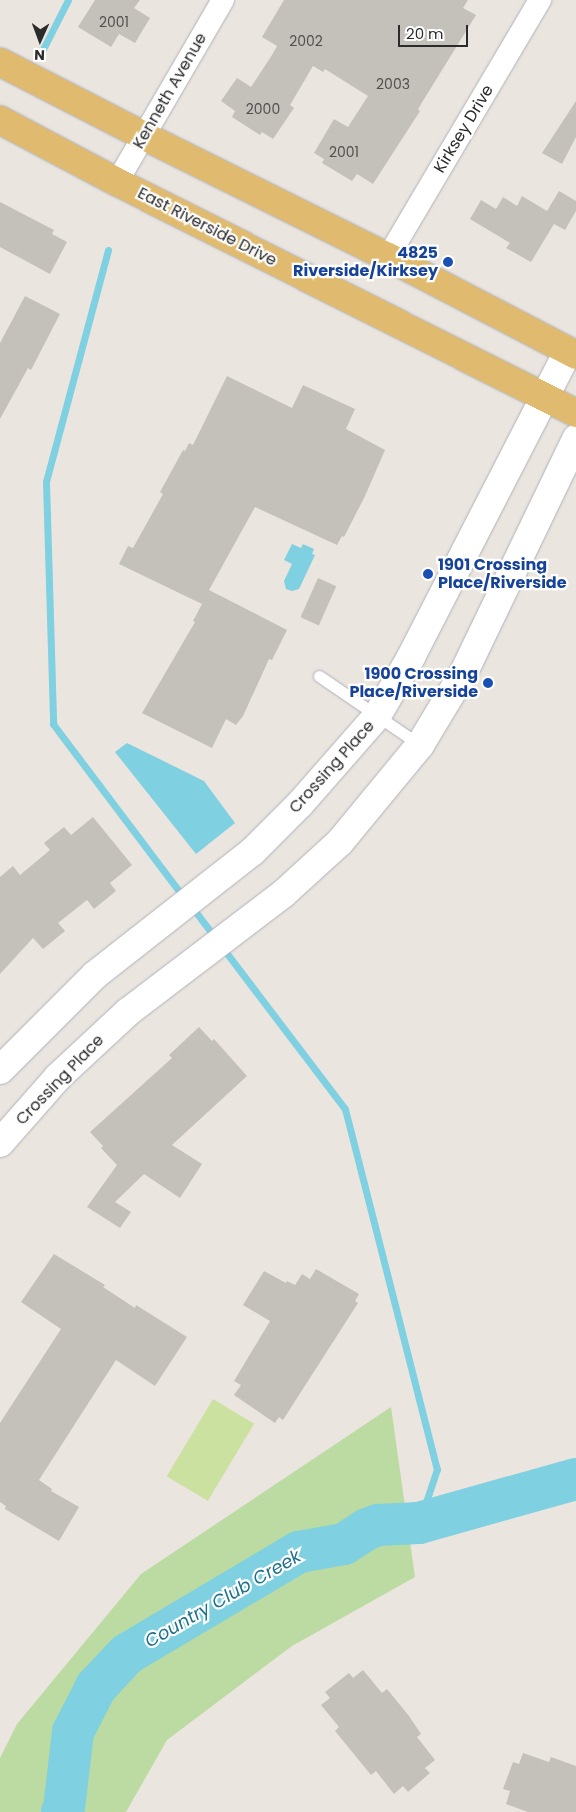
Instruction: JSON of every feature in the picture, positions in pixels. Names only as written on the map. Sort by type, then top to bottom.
[{"type":"main road","points":[[0,62],[388,257],[572,353]]},
{"type":"main road","name":"East Riverside Drive","points":[[0,120],[117,182],[576,413]]},
{"type":"street","name":"Kenneth Avenue","points":[[117,182],[223,0]]},
{"type":"street","name":"Kirksey Drive","points":[[388,257],[540,0]]},
{"type":"street","name":"Crossing Place","points":[[0,1070],[95,975],[252,852],[300,804],[377,716],[411,657],[545,397],[572,353]]},
{"type":"street","name":"Crossing Place","points":[[0,1143],[58,1077],[128,1012],[283,894],[340,842],[420,745],[464,672],[576,439]]},
{"type":"lane","points":[[319,676],[420,745]]},
{"type":"green space","points":[[213,1399],[254,1424],[208,1501],[167,1476]]},
{"type":"green space","points":[[391,1407],[415,1577],[292,1646],[167,1740],[126,1812],[0,1812],[0,1758],[17,1724],[141,1574]]},
{"type":"water","points":[[292,544],[301,548],[303,544],[314,549],[312,554],[315,555],[299,589],[292,591],[286,589],[284,581],[292,564],[284,560]]},
{"type":"water","points":[[127,743],[204,781],[235,823],[196,854],[115,752]]},
{"type":"building","points":[[95,0],[140,0],[134,8],[150,18],[135,43],[119,34],[111,47],[78,27]]},
{"type":"building","points":[[284,0],[468,0],[463,8],[476,15],[418,109],[420,111],[373,184],[357,174],[352,181],[322,163],[324,159],[314,153],[334,119],[348,127],[368,96],[325,69],[323,72],[313,66],[290,105],[294,108],[273,139],[262,132],[260,135],[232,117],[235,111],[221,101],[237,78],[251,87],[272,55],[277,46],[262,37]]},
{"type":"building","points":[[576,101],[576,137],[562,164],[542,153]]},
{"type":"building","points":[[559,191],[576,201],[576,211],[565,230],[554,224],[531,262],[506,248],[510,243],[470,219],[481,200],[496,209],[503,197],[517,206],[522,196],[547,211]]},
{"type":"building","points":[[0,202],[54,230],[52,234],[67,242],[50,274],[0,247]]},
{"type":"building","points":[[25,296],[60,314],[31,370],[28,368],[0,419],[0,343]]},
{"type":"building","points":[[227,376],[292,408],[303,385],[355,409],[346,429],[385,450],[365,496],[344,537],[342,536],[337,545],[255,507],[209,590],[287,630],[272,660],[269,659],[243,716],[236,725],[226,719],[212,748],[142,713],[195,622],[193,621],[202,604],[119,564],[128,546],[133,548],[163,494],[160,492],[183,450],[185,451],[189,443],[193,445]]},
{"type":"building","points":[[318,578],[336,586],[319,625],[301,617]]},
{"type":"building","points":[[93,817],[132,865],[110,883],[116,891],[94,909],[87,900],[58,923],[65,931],[43,949],[33,938],[0,974],[0,877],[13,866],[20,875],[50,850],[44,843],[64,827],[71,835]]},
{"type":"building","points":[[199,1027],[212,1041],[214,1039],[247,1076],[172,1145],[202,1164],[180,1198],[144,1174],[115,1202],[131,1212],[120,1228],[87,1207],[117,1165],[101,1148],[103,1146],[90,1132],[172,1058],[169,1055]]},
{"type":"building","points":[[54,1254],[105,1285],[103,1287],[135,1308],[136,1305],[187,1337],[155,1386],[116,1360],[39,1480],[52,1489],[51,1491],[79,1507],[59,1541],[5,1509],[6,1506],[0,1502],[0,1423],[61,1329],[21,1302]]},
{"type":"building","points":[[316,1269],[359,1294],[355,1301],[358,1303],[283,1420],[279,1417],[275,1423],[234,1395],[241,1385],[234,1381],[270,1321],[243,1305],[264,1271],[286,1283],[287,1281],[295,1285],[302,1274],[310,1279]]},
{"type":"building","points":[[363,1670],[382,1693],[387,1689],[409,1716],[421,1734],[417,1737],[435,1760],[425,1768],[430,1773],[408,1792],[403,1786],[394,1794],[376,1771],[371,1775],[335,1731],[339,1727],[321,1705],[330,1698],[325,1692],[349,1673],[353,1678]]},
{"type":"building","points":[[523,1753],[549,1762],[551,1757],[576,1766],[576,1812],[528,1812],[506,1804],[510,1791],[503,1789],[513,1762],[519,1764]]},
{"type":"waterway","points":[[40,55],[68,0]]},
{"type":"waterway","points":[[108,250],[46,482],[53,724],[185,899]]},
{"type":"waterway","points":[[192,907],[216,939]]},
{"type":"waterway","points":[[222,947],[345,1109],[437,1469],[419,1523]]},
{"type":"waterway","name":"Country Club Creek","points":[[62,1812],[73,1732],[96,1687],[127,1654],[299,1552],[344,1544],[367,1529],[378,1525],[419,1523],[576,1479]]},
{"type":"place","name":"4825 Riverside/Kirksey","points":[[448,262]]},
{"type":"place","name":"1901 Crossing Place/Riverside","points":[[428,574]]},
{"type":"place","name":"1900 Crossing Place/Riverside","points":[[488,683]]}]
